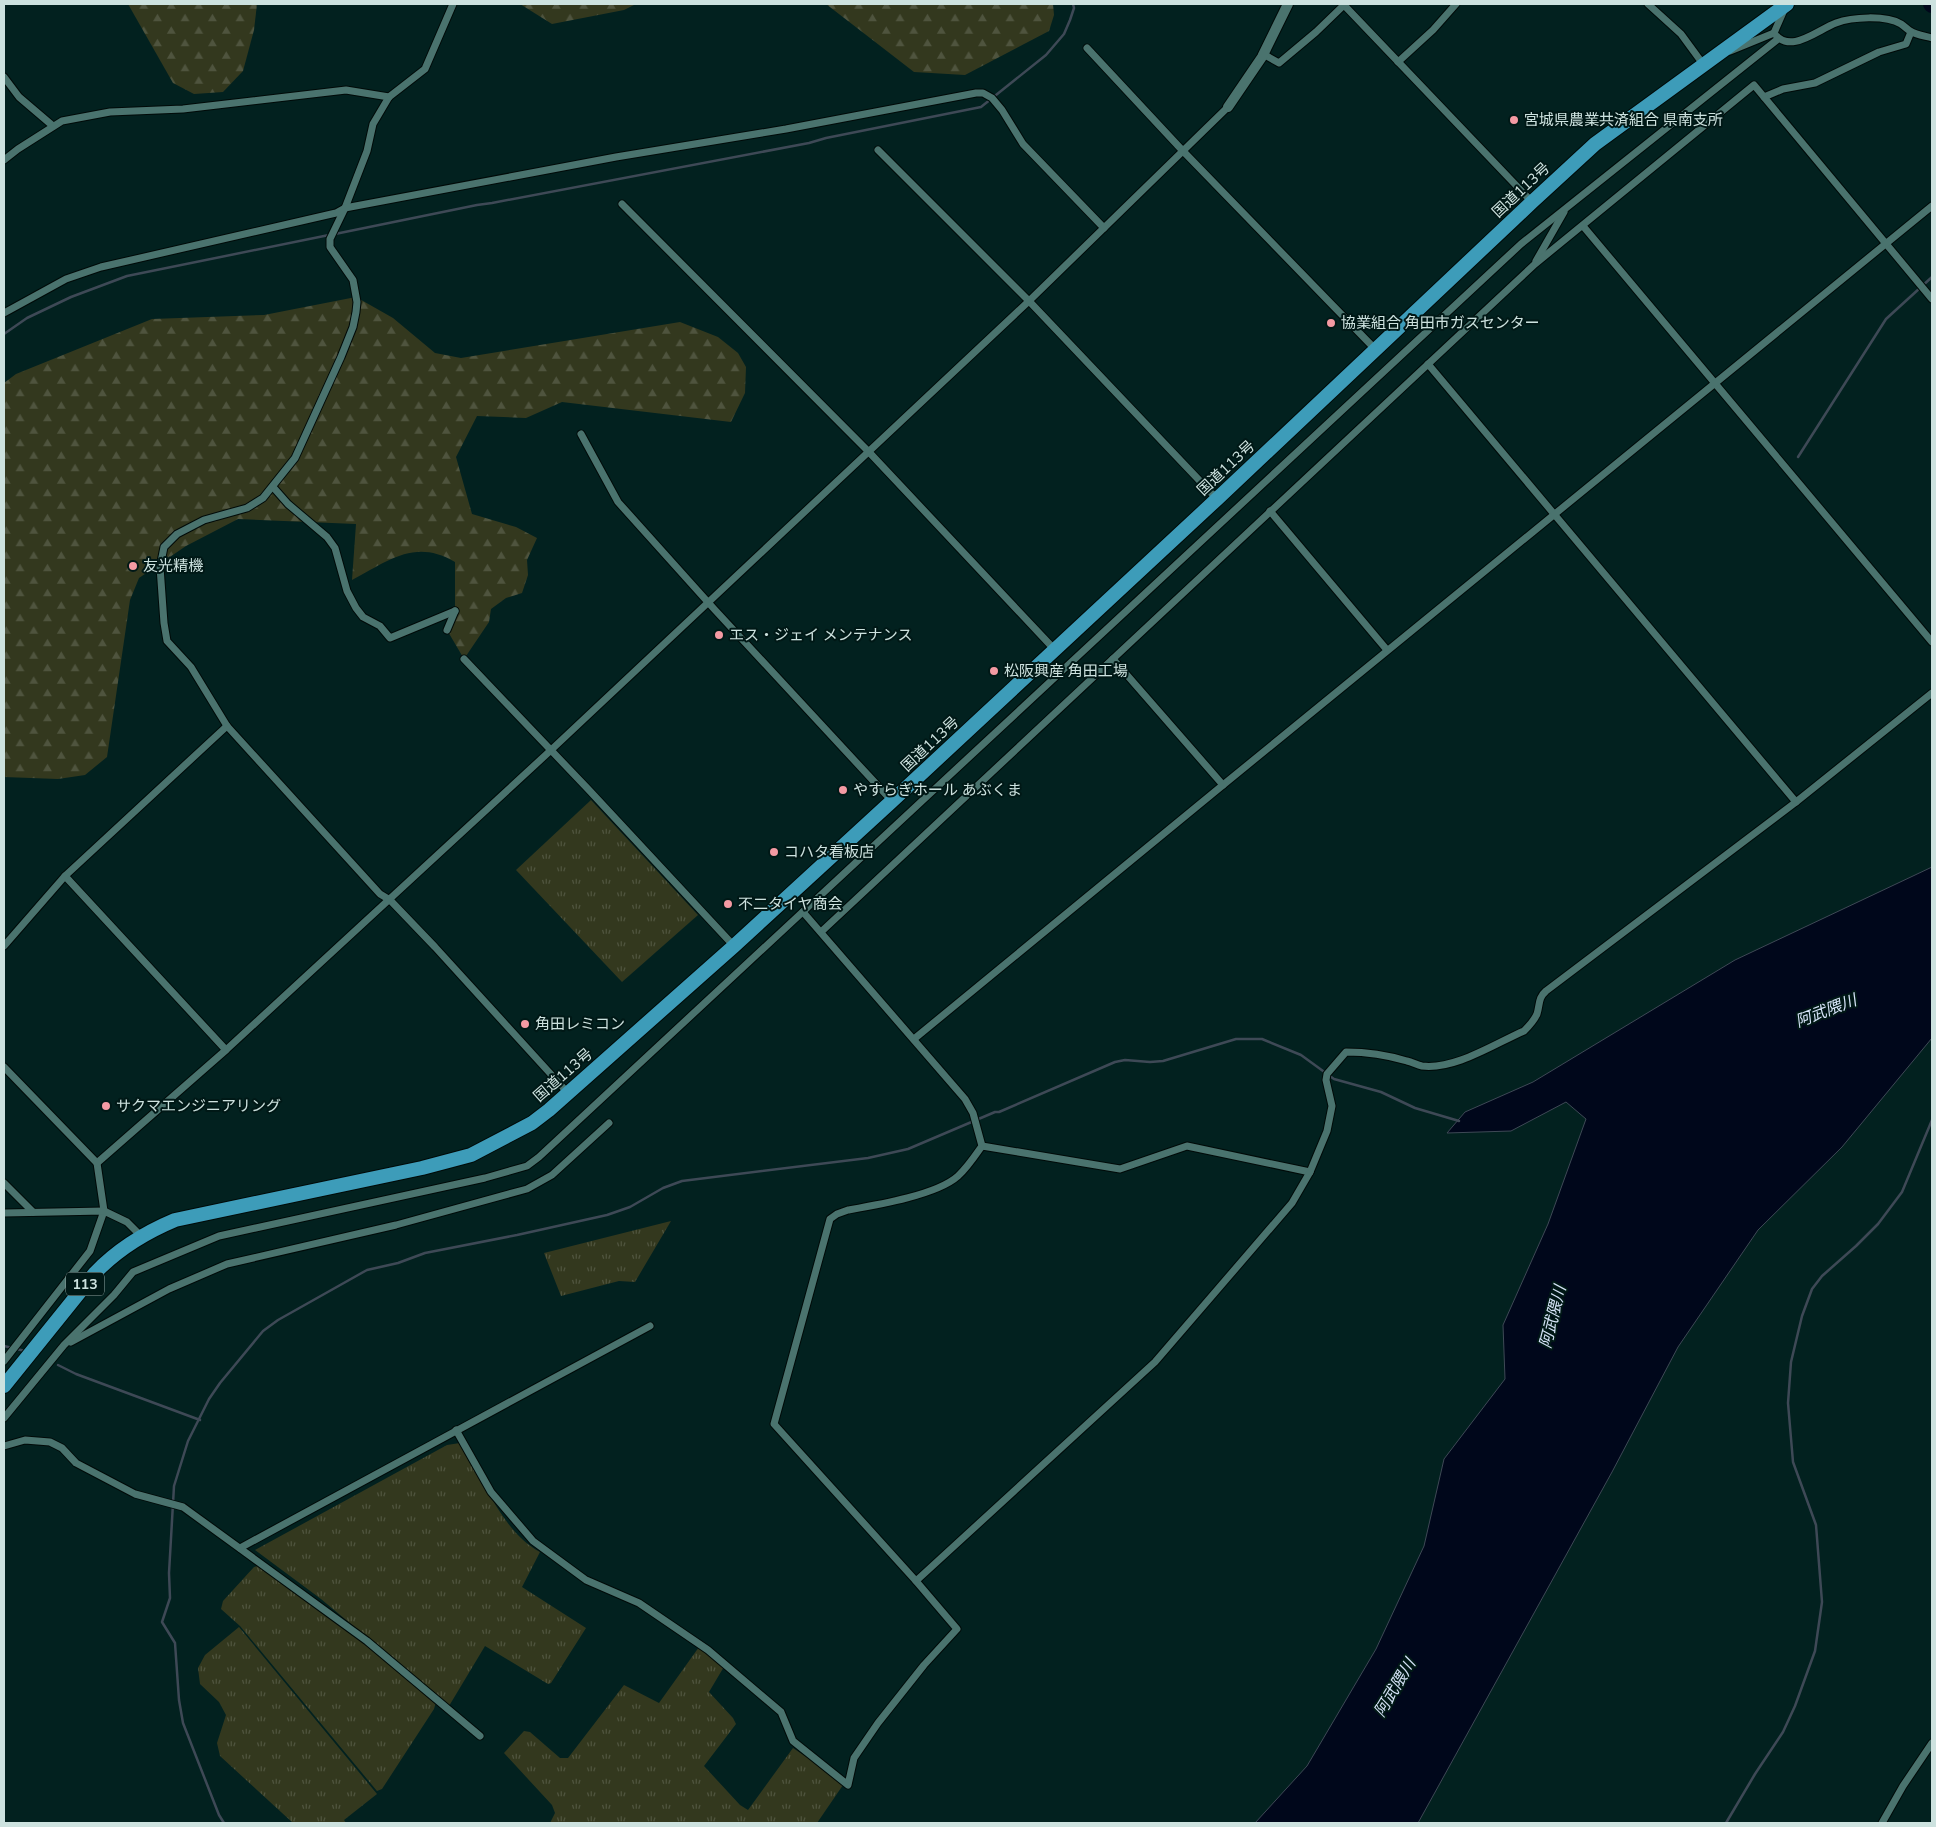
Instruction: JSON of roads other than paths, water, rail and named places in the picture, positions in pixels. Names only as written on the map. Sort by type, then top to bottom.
[{"type":"highway","name":"国道113号","points":[[4,1386],[95,1273],[108,1260],[140,1236],[182,1218],[422,1168],[471,1155],[532,1123],[734,946],[892,801],[1595,144],[1787,4]]},
{"type":"street","points":[[453,4],[425,69],[388,97],[372,124],[367,151],[345,208],[330,240],[330,247],[350,273],[357,302],[353,326],[322,399],[294,458],[263,498],[247,508],[204,520],[177,534],[164,546],[160,567],[164,623],[167,641],[191,667],[227,726],[380,894],[390,900],[568,1093]]},
{"type":"street","points":[[97,1163],[226,1050],[390,900],[1029,301],[1228,107],[1263,54],[1288,4]]},
{"type":"street","points":[[1263,54],[1279,62],[1316,32],[1344,4],[1532,202]]},
{"type":"street","points":[[1398,62],[1433,30],[1456,4]]},
{"type":"street","points":[[1648,4],[1681,34],[1703,64]]},
{"type":"street","points":[[4,1418],[64,1345],[114,1295],[133,1272],[219,1236],[486,1178],[526,1166],[546,1150],[803,912],[1521,244],[1776,36],[1787,4]]},
{"type":"street","points":[[1776,36],[1784,42],[1794,42],[1836,23],[1870,18],[1901,24],[1911,32],[1932,38]]},
{"type":"street","points":[[1764,97],[1783,89],[1815,83],[1879,52],[1906,44],[1911,32]]},
{"type":"street","points":[[1717,56],[1776,36]]},
{"type":"street","points":[[1087,48],[1182,150],[1376,350]]},
{"type":"street","points":[[4,77],[19,97],[53,126]]},
{"type":"street","points":[[821,932],[1535,264],[1754,85],[1932,299]]},
{"type":"street","points":[[4,160],[62,120],[110,112],[183,110],[346,90],[388,97]]},
{"type":"street","points":[[4,313],[66,279],[101,266],[336,213],[345,208],[540,171],[786,129],[983,92],[992,98],[1002,110],[1023,144],[1104,228]]},
{"type":"street","points":[[878,150],[1029,301],[1217,499]]},
{"type":"street","points":[[622,204],[868,451],[1055,650]]},
{"type":"street","points":[[914,1040],[1222,785],[1932,206]]},
{"type":"street","points":[[1535,264],[1565,209]]},
{"type":"street","points":[[1583,226],[1932,642]]},
{"type":"street","points":[[1428,364],[1796,802]]},
{"type":"street","points":[[581,434],[618,502],[708,603],[892,801]]},
{"type":"street","points":[[272,487],[288,504],[327,537],[335,548],[347,591],[363,617],[380,626],[390,638],[455,611],[447,630]]},
{"type":"street","points":[[1270,511],[1387,650]]},
{"type":"street","points":[[464,659],[734,946]]},
{"type":"street","points":[[1113,659],[1222,785]]},
{"type":"street","points":[[916,1581],[1155,1362],[1292,1203],[1310,1172],[1327,1131],[1332,1106],[1326,1080],[1327,1074],[1346,1052],[1368,1052],[1409,1061],[1420,1066],[1437,1066],[1457,1062],[1524,1031],[1531,1024],[1537,1013],[1540,996],[1546,990],[1796,802],[1932,693]]},
{"type":"street","points":[[4,946],[65,876],[227,726]]},
{"type":"street","points":[[65,876],[226,1050]]},
{"type":"street","points":[[803,912],[965,1099],[973,1113],[982,1146]]},
{"type":"street","points":[[4,1067],[97,1163],[104,1211],[90,1250],[4,1361]]},
{"type":"street","points":[[64,1345],[169,1289],[227,1264],[396,1225],[527,1189],[552,1175],[609,1122]]},
{"type":"street","points":[[982,1146],[1120,1169],[1187,1146],[1310,1172]]},
{"type":"street","points":[[456,1430],[490,1492],[533,1541],[586,1580],[639,1603],[708,1650],[781,1712],[793,1742],[848,1785],[854,1758],[878,1723],[924,1665],[957,1630],[916,1581],[774,1424],[830,1219],[848,1210],[918,1194],[946,1184],[958,1176],[982,1146]]},
{"type":"street","points":[[4,1183],[33,1212]]},
{"type":"street","points":[[4,1213],[104,1211],[128,1222],[140,1236]]},
{"type":"street","points":[[240,1548],[650,1326]]},
{"type":"street","points":[[4,1446],[25,1440],[50,1442],[62,1448],[76,1463],[135,1494],[183,1507],[367,1641],[480,1736]]},
{"type":"street","points":[[1882,1823],[1932,1743]]},
{"type":"water","name":"阿武隈川","points":[[1932,867],[1932,1038],[1842,1147],[1758,1230],[1678,1347],[1612,1472],[1418,1823],[1255,1823],[1307,1766],[1376,1649],[1424,1546],[1444,1459],[1505,1379],[1503,1325],[1548,1224],[1586,1119],[1566,1102],[1511,1131],[1447,1133],[1465,1112],[1533,1082],[1735,960]]},
{"type":"waterway","points":[[335,234],[477,205],[809,143],[981,107],[1046,55],[1064,34],[1074,8],[1073,4]]},
{"type":"waterway","points":[[4,334],[27,318],[71,297],[127,276],[329,235]]},
{"type":"waterway","points":[[1798,457],[1886,319],[1932,277]]},
{"type":"waterway","points":[[224,1823],[219,1815],[183,1723],[179,1700],[175,1643],[162,1622],[170,1598],[169,1573],[174,1486],[188,1441],[209,1399],[263,1331],[278,1320],[367,1270],[398,1263],[425,1253],[607,1215],[630,1207],[663,1188],[682,1181],[868,1158],[908,1149],[1115,1062],[1125,1060],[1163,1061],[1236,1039],[1262,1039],[1301,1055],[1334,1079],[1381,1092],[1415,1108],[1459,1121]]},
{"type":"waterway","points":[[1726,1823],[1783,1732],[1795,1706],[1815,1651],[1822,1602],[1816,1525],[1793,1462],[1788,1403],[1791,1362],[1802,1316],[1812,1289],[1822,1276],[1878,1224],[1902,1192],[1932,1120]]},
{"type":"waterway","points":[[4,1346],[25,1351]]},
{"type":"waterway","points":[[58,1365],[76,1374],[200,1420]]},
{"type":"place","name":"宮城県農業共済組合 県南支所","points":[[1514,120]]},
{"type":"place","name":"協業組合 角田市ガスセンター","points":[[1331,323]]},
{"type":"place","name":"友光精機","points":[[133,566]]},
{"type":"place","name":"エス・ジェイ メンテナンス","points":[[719,635]]},
{"type":"place","name":"松阪興産 角田工場","points":[[994,671]]},
{"type":"place","name":"やすらぎホール あぶくま","points":[[843,790]]},
{"type":"place","name":"コハタ看板店","points":[[774,852]]},
{"type":"place","name":"不二タイヤ商会","points":[[728,904]]},
{"type":"place","name":"角田レミコン","points":[[525,1024]]},
{"type":"place","name":"サクマエンジニアリング","points":[[106,1106]]}]
